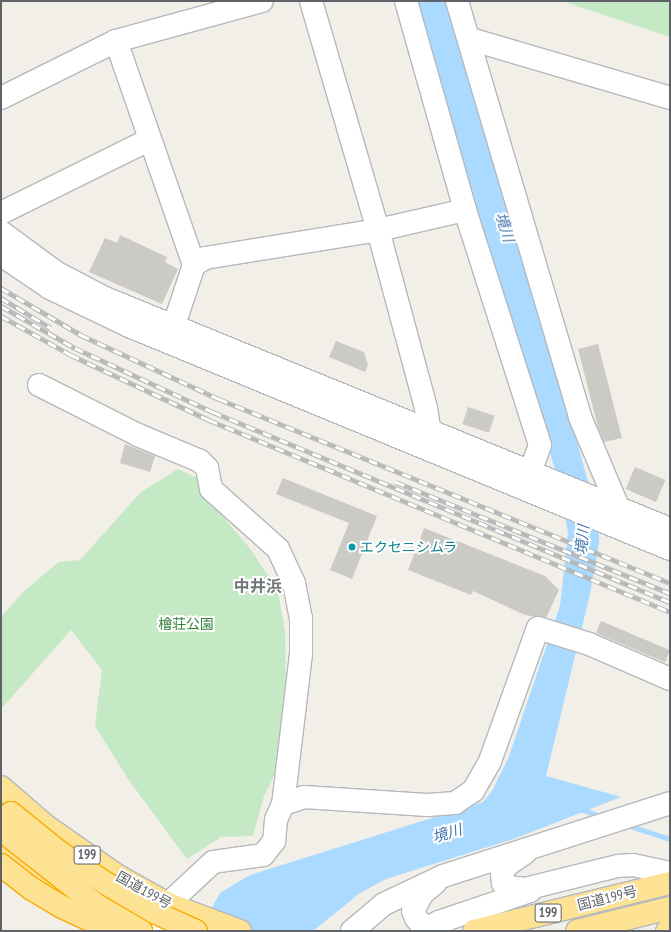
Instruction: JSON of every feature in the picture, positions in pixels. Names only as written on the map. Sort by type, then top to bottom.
[{"type":"highway","name":"国道199号","points":[[1,787],[46,826],[118,876],[175,907],[240,931]]},
{"type":"highway","points":[[4,816],[98,906],[141,931]]},
{"type":"highway","points":[[4,816],[107,884],[154,912],[196,931]]},
{"type":"highway","points":[[5,861],[32,889],[62,907],[114,931]]},
{"type":"highway","points":[[5,861],[83,908],[129,931]]},
{"type":"highway","name":"国道199号","points":[[483,929],[670,883]]},
{"type":"highway","points":[[577,931],[670,908]]},
{"type":"street","points":[[1,98],[116,41],[262,1]]},
{"type":"street","points":[[311,1],[378,230],[426,408],[430,432]]},
{"type":"street","points":[[406,1],[465,210],[540,445],[545,484]]},
{"type":"street","points":[[457,1],[470,39],[580,416],[609,510],[670,548]]},
{"type":"street","points":[[470,39],[670,98]]},
{"type":"street","points":[[116,41],[149,140],[194,265]]},
{"type":"street","points":[[1,213],[149,140]]},
{"type":"street","points":[[170,334],[194,265],[205,258],[378,230],[465,210]]},
{"type":"street","points":[[1,232],[57,273],[170,334],[609,510],[670,529]]},
{"type":"street","points":[[1,255],[50,288],[87,307],[170,334],[430,432],[545,484]]},
{"type":"street","points":[[38,385],[138,435],[200,461],[207,468],[214,492],[278,549],[294,583],[301,618],[301,654],[283,804],[276,820],[274,841],[263,855],[213,862],[175,907],[151,931]]},
{"type":"street","points":[[283,804],[304,797],[427,805],[455,802],[473,791],[490,761],[538,628],[589,644],[670,679]]},
{"type":"street","points":[[352,931],[384,904],[443,876],[670,803]]},
{"type":"street","points":[[5,861],[46,826]]},
{"type":"street","points":[[536,846],[507,865],[502,874],[503,883],[517,889],[618,866],[633,865],[670,873]]},
{"type":"street","points":[[443,876],[422,894],[413,911],[416,918],[426,929],[483,929]]},
{"type":"street","points":[[426,929],[561,880]]},
{"type":"green space","points":[[562,1],[670,1],[670,37]]},
{"type":"green space","name":"檜荘公園","points":[[178,469],[202,480],[218,511],[248,546],[277,588],[285,630],[286,685],[277,770],[264,796],[253,836],[221,837],[187,859],[128,779],[95,726],[102,670],[71,630],[1,709],[1,617],[24,591],[59,562],[80,560],[141,492]]},
{"type":"water","name":"境川","points":[[418,1],[445,1],[525,255],[599,521],[599,543],[590,594],[546,776],[621,797],[516,838],[386,879],[360,893],[313,931],[199,931],[220,893],[250,875],[483,802],[492,791],[508,759],[560,606],[568,533],[559,482],[502,296]]},
{"type":"building","points":[[120,235],[167,257],[165,262],[178,269],[162,304],[89,272],[105,238],[117,243]]},
{"type":"building","points":[[336,341],[364,352],[368,365],[365,372],[329,357]]},
{"type":"building","points":[[598,344],[622,438],[604,442],[598,427],[578,349]]},
{"type":"building","points":[[468,407],[495,416],[489,433],[462,424]]},
{"type":"building","points":[[125,444],[155,456],[150,472],[120,463]]},
{"type":"building","points":[[635,467],[665,480],[656,502],[626,489]]},
{"type":"building","name":"エクセニシムラ","points":[[283,478],[377,516],[352,579],[330,570],[349,523],[276,494]]},
{"type":"building","points":[[424,528],[545,576],[559,590],[546,618],[525,615],[473,591],[471,595],[408,570]]},
{"type":"building","points":[[601,621],[670,650],[665,662],[596,633]]},
{"type":"waterway","points":[[580,809],[603,817]]},
{"type":"waterway","points":[[627,825],[670,839]]},
{"type":"railway","points":[[1,288],[81,335],[219,399],[670,583]]},
{"type":"railway","points":[[1,298],[51,328]]},
{"type":"railway","points":[[1,306],[75,348],[213,412],[670,602]]},
{"type":"railway","points":[[1,316],[71,355],[209,420],[670,612]]},
{"type":"railway","points":[[396,482],[670,593]]},
{"type":"place","name":"エクセニシムラ","points":[[352,547]]},
{"type":"district","name":"中井浜","points":[[258,586]]}]
